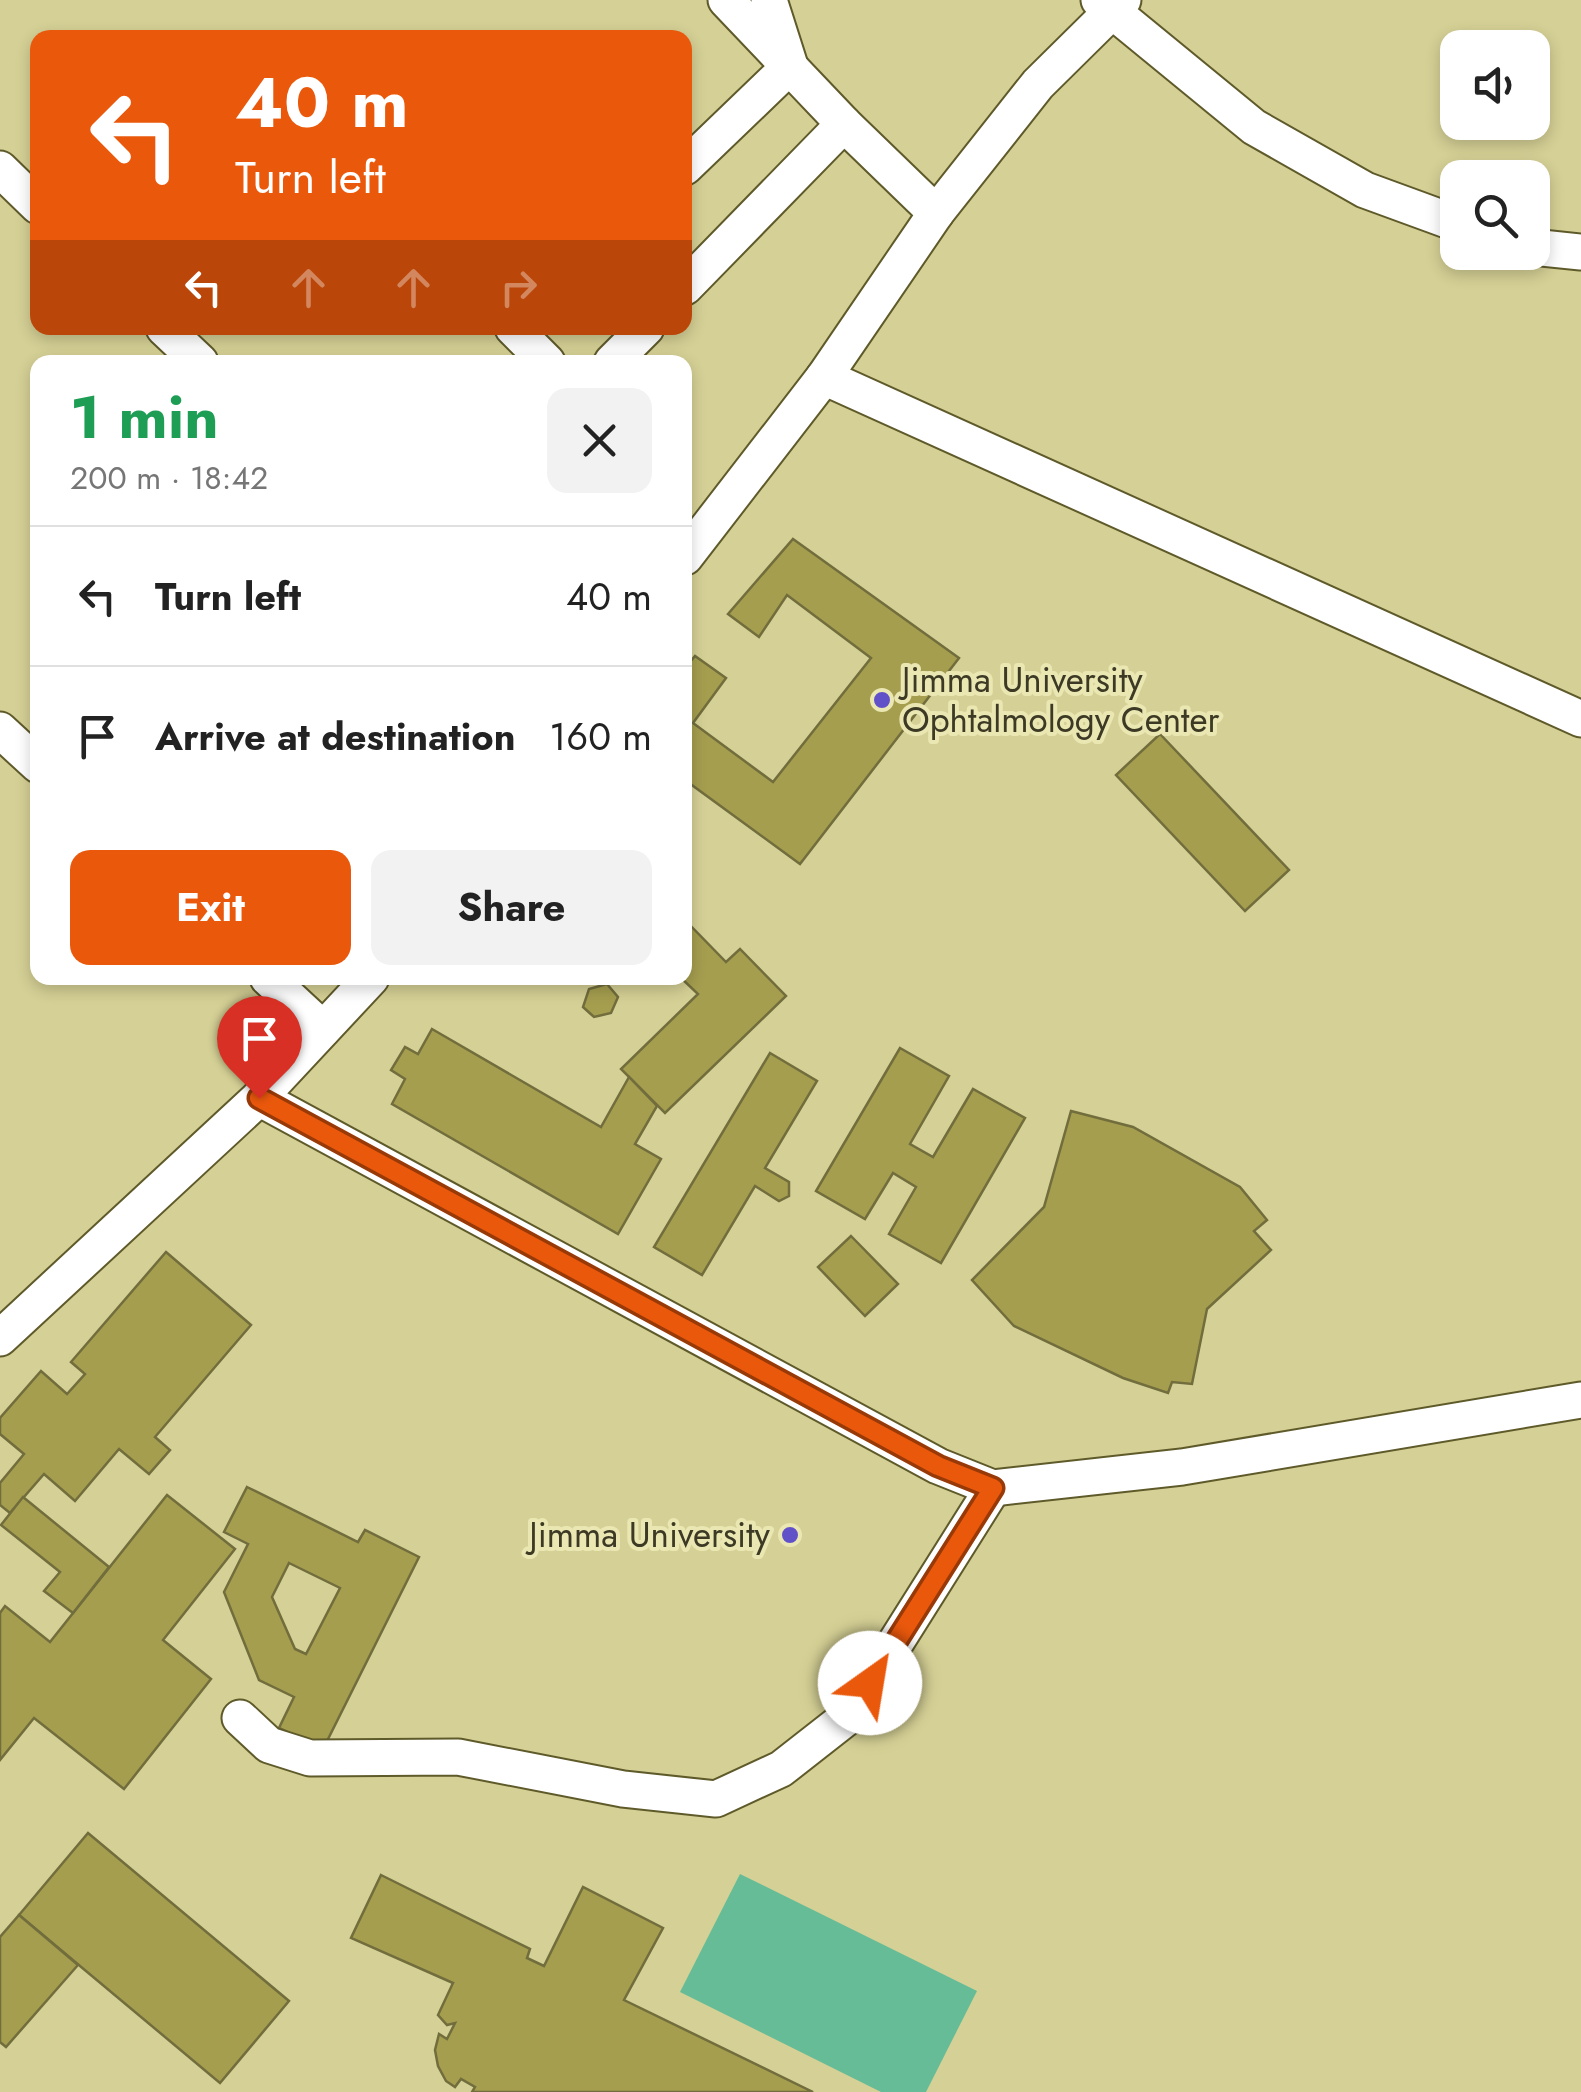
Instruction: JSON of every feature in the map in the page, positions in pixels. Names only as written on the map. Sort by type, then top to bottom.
[{"type":"lane","points":[[726,0],[844,124],[936,213]]},
{"type":"lane","points":[[769,0],[790,66]]},
{"type":"lane","points":[[697,515],[824,377],[936,213],[1038,84],[1111,4],[1254,127],[1364,190],[1440,217]]},
{"type":"lane","points":[[692,160],[790,66]]},
{"type":"lane","points":[[692,281],[844,124]]},
{"type":"lane","points":[[0,169],[30,198]]},
{"type":"lane","points":[[1550,249],[1581,252]]},
{"type":"lane","points":[[171,335],[193,355]]},
{"type":"lane","points":[[520,335],[540,355]]},
{"type":"lane","points":[[619,355],[639,335]]},
{"type":"lane","points":[[824,377],[1581,719]]},
{"type":"lane","points":[[0,730],[30,758]]},
{"type":"lane","points":[[276,985],[324,1029]]},
{"type":"lane","points":[[0,1338],[259,1098],[365,985]]},
{"type":"lane","points":[[259,1098],[938,1466],[993,1488],[1182,1468],[1581,1400]]},
{"type":"lane","points":[[240,1718],[269,1744],[310,1758],[458,1757],[623,1789],[716,1799],[781,1769],[850,1716],[993,1488]]},
{"type":"shaded area","name":"Jimma University","points":[[0,0],[1581,0],[1581,2092],[0,2092]]},
{"type":"shaded area","points":[[740,1874],[977,1991],[926,2092],[881,2092],[680,1992]]},
{"type":"building","name":"Jimma University Ophtalmology Center","points":[[793,539],[959,658],[800,864],[692,785],[692,660],[695,656],[726,678],[693,723],[773,782],[871,658],[787,595],[759,637],[728,614]]},
{"type":"building","points":[[1160,734],[1289,870],[1245,911],[1116,775]]},
{"type":"building","points":[[692,927],[726,962],[740,949],[786,996],[665,1113],[621,1069],[698,994],[688,985],[692,985]]},
{"type":"building","points":[[608,985],[618,997],[611,1013],[594,1017],[583,1007],[589,989]]},
{"type":"building","points":[[432,1029],[601,1127],[629,1077],[657,1106],[635,1144],[661,1159],[618,1234],[392,1104],[405,1079],[391,1070],[405,1047],[418,1054]]},
{"type":"building","points":[[900,1048],[949,1076],[910,1144],[933,1157],[973,1089],[1025,1118],[941,1263],[889,1234],[916,1187],[893,1173],[865,1219],[816,1191]]},
{"type":"building","points":[[770,1053],[817,1081],[765,1168],[789,1182],[789,1196],[779,1201],[755,1186],[702,1275],[654,1247]]},
{"type":"building","points":[[1071,1111],[1133,1127],[1240,1187],[1267,1220],[1254,1231],[1271,1250],[1207,1309],[1192,1384],[1172,1382],[1168,1393],[1123,1378],[1014,1326],[972,1280],[1044,1207]]},
{"type":"building","points":[[851,1236],[898,1284],[865,1316],[818,1267]]},
{"type":"building","points":[[166,1252],[251,1325],[155,1437],[170,1450],[149,1474],[119,1449],[75,1501],[44,1474],[10,1513],[0,1505],[0,1483],[24,1454],[0,1434],[0,1418],[41,1371],[67,1394],[85,1374],[71,1362]]},
{"type":"building","points":[[247,1487],[358,1542],[365,1530],[419,1557],[323,1749],[279,1728],[294,1697],[259,1680],[224,1592],[248,1544],[224,1532]],"holes":[[[289,1563],[340,1588],[306,1654],[295,1649],[272,1597]]]},
{"type":"building","points":[[167,1495],[235,1549],[163,1640],[211,1679],[124,1789],[34,1718],[0,1760],[0,1613],[5,1606],[50,1642]]},
{"type":"building","points":[[23,1497],[109,1567],[73,1613],[44,1591],[60,1572],[1,1525]]},
{"type":"building","points":[[88,1833],[289,2001],[220,2083],[19,1915]]},
{"type":"building","points":[[381,1875],[530,1949],[527,1958],[544,1966],[583,1887],[663,1928],[624,2000],[813,2092],[472,2092],[475,2087],[461,2079],[455,2087],[446,2081],[435,2050],[439,2034],[447,2039],[455,2023],[447,2025],[438,2015],[453,1983],[351,1938]]},
{"type":"building","points":[[19,1915],[78,1965],[6,2047],[0,2042],[0,1937]]},
{"type":"place","name":"Jimma University Ophtalmology Center","points":[[882,700]]},
{"type":"place","name":"Jimma University","points":[[790,1535]]},
{"type":"route","points":[[259,1098],[938,1466],[993,1488],[870,1683]]}]
